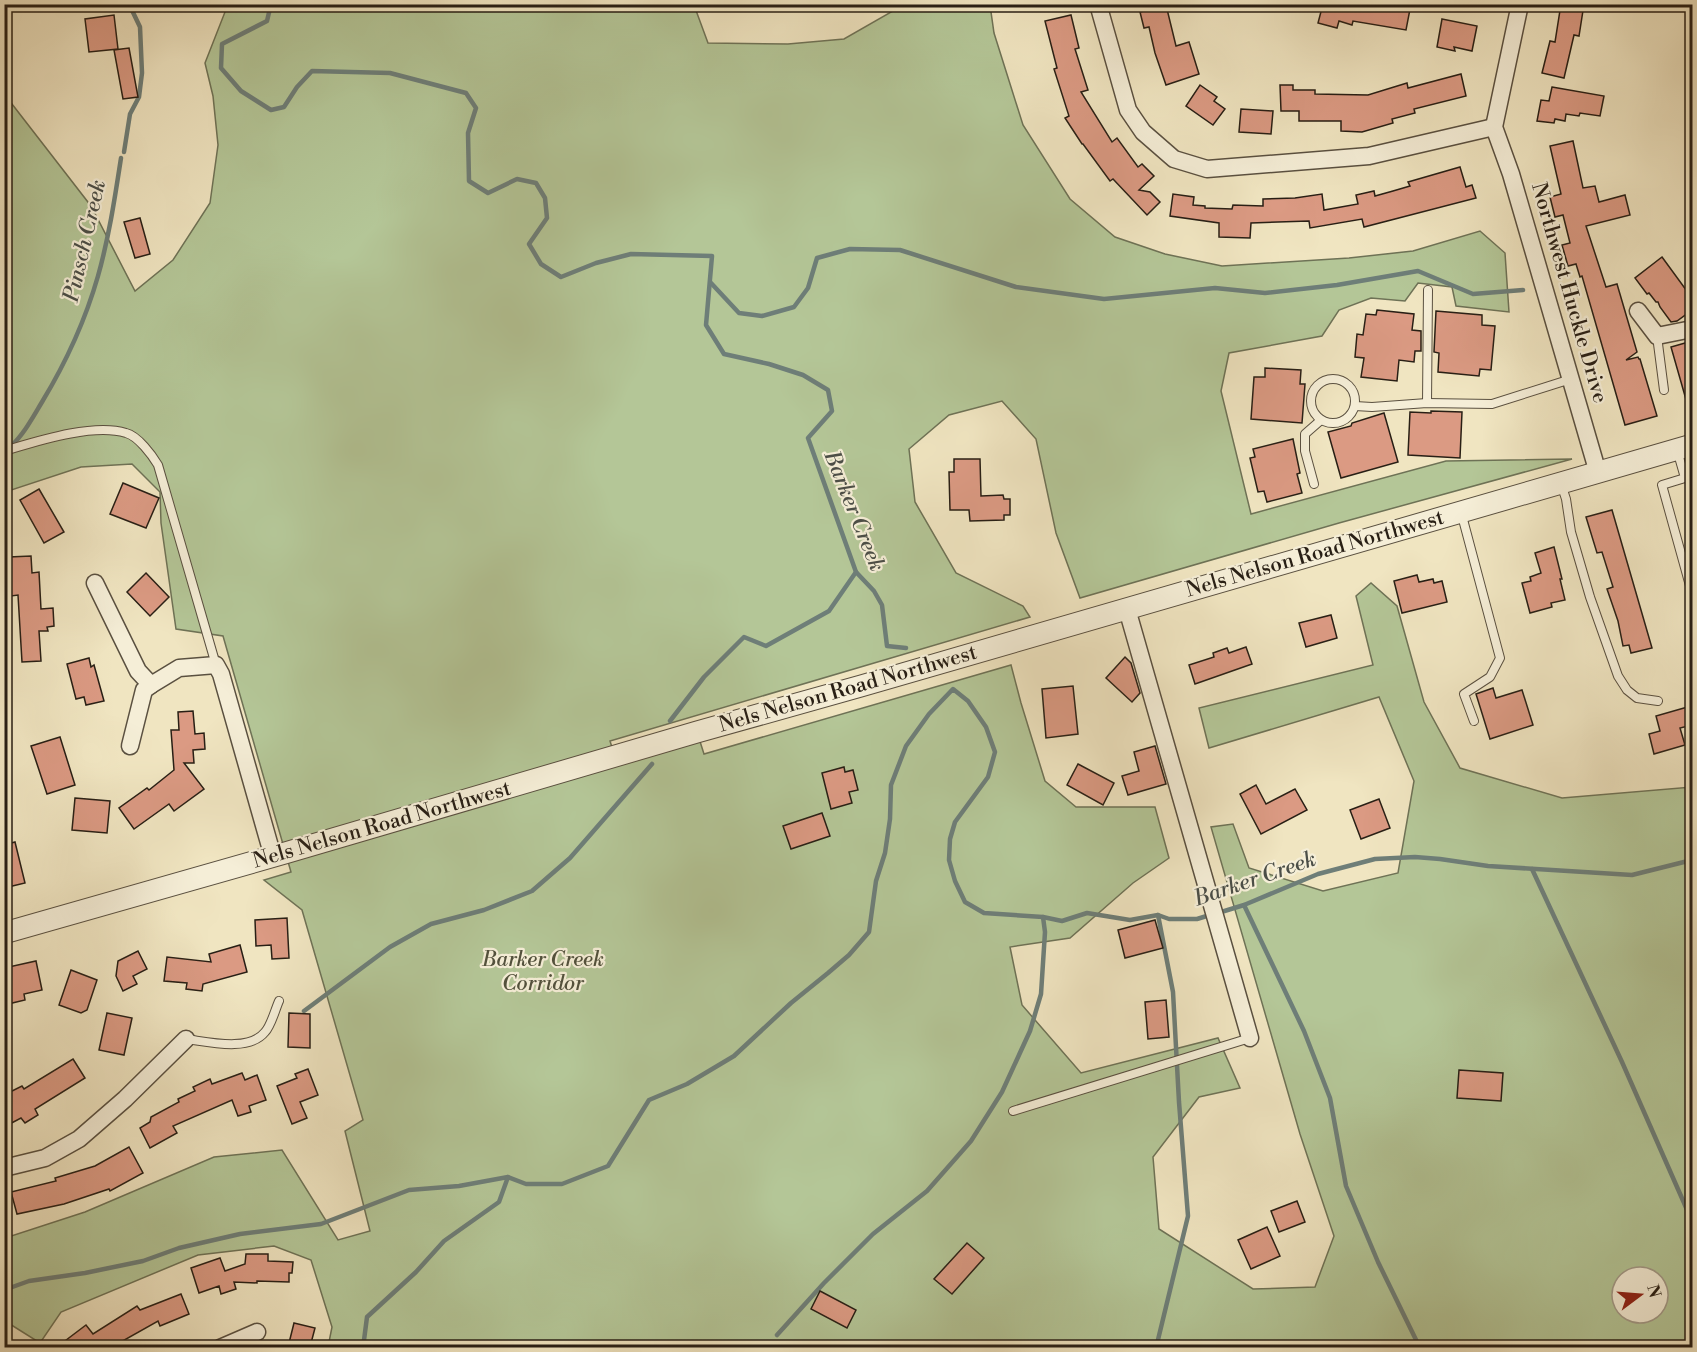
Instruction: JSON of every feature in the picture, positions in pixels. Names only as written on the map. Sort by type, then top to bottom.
[{"type":"street","points":[[1098,4],[1128,110],[1143,132],[1174,159],[1207,169],[1369,156],[1494,127],[1517,5]]},
{"type":"street","name":"Northwest Huckle Drive","points":[[1494,127],[1598,473]]},
{"type":"street","points":[[1638,311],[1657,336],[1692,329]]},
{"type":"street","name":"Nels Nelson Road Northwest","points":[[4,933],[1685,447]]},
{"type":"street","points":[[95,583],[147,688]]},
{"type":"street","points":[[1127,609],[1250,1038]]},
{"type":"street","points":[[130,746],[147,688],[179,668],[216,665],[221,674],[273,857]]},
{"type":"street","points":[[4,1167],[45,1158],[79,1139],[125,1099],[186,1039]]},
{"type":"street","points":[[220,1347],[257,1332]]},
{"type":"lane","points":[[1427,403],[1428,290]]},
{"type":"lane","points":[[1657,336],[1664,390]]},
{"type":"lane","points":[[1337,379],[1350,386],[1354,392],[1355,406],[1348,418],[1341,422],[1328,423],[1321,420],[1312,408],[1312,393],[1322,382],[1337,379]]},
{"type":"lane","points":[[1355,406],[1427,403],[1492,404],[1571,379]]},
{"type":"lane","points":[[1314,484],[1305,451],[1305,434],[1321,420]]},
{"type":"lane","points":[[4,451],[47,439],[100,429],[129,433],[151,453],[158,465],[216,665]]},
{"type":"lane","points":[[1685,447],[1685,478],[1662,485],[1692,593]]},
{"type":"lane","points":[[1561,483],[1571,532],[1590,597],[1618,676],[1627,690],[1637,698],[1658,701]]},
{"type":"lane","points":[[1461,512],[1500,658],[1490,677],[1464,694],[1473,721]]},
{"type":"lane","points":[[186,1039],[238,1045],[257,1038],[266,1032],[279,1001]]},
{"type":"lane","points":[[1013,1111],[1250,1038]]},
{"type":"green space","name":"Barker Creek Corridor","points":[[224,5],[694,5],[708,43],[788,44],[844,39],[893,11],[898,5],[990,5],[994,33],[1023,125],[1070,199],[1115,237],[1165,254],[1222,266],[1349,258],[1413,251],[1480,231],[1505,253],[1509,312],[1456,306],[1452,287],[1418,283],[1405,301],[1371,298],[1339,310],[1322,336],[1229,353],[1221,391],[1251,514],[1446,461],[1572,459],[1080,598],[1056,533],[1036,439],[1002,401],[949,415],[909,449],[915,502],[956,573],[1023,606],[1030,617],[610,741],[615,757],[697,732],[704,754],[1011,665],[1045,781],[1076,807],[1155,807],[1169,858],[1133,883],[1070,938],[1010,947],[1022,1005],[1081,1073],[1218,1038],[1240,1088],[1199,1097],[1153,1157],[1159,1229],[1253,1289],[1315,1287],[1334,1236],[1300,1134],[1211,827],[1233,824],[1249,868],[1323,891],[1398,873],[1414,781],[1379,697],[1209,748],[1199,708],[1373,665],[1356,596],[1371,583],[1397,606],[1424,702],[1460,768],[1562,798],[1692,787],[1692,1347],[704,1348],[702,1342],[690,1348],[328,1347],[332,1327],[311,1260],[274,1246],[198,1255],[61,1312],[40,1343],[5,1321],[5,1238],[85,1212],[214,1157],[282,1150],[338,1240],[370,1231],[345,1131],[363,1120],[302,910],[264,880],[291,872],[223,636],[176,629],[161,523],[160,492],[132,464],[81,467],[11,490],[5,502],[5,95],[91,206],[135,291],[173,260],[210,203],[218,145],[213,96],[205,63],[225,12]]},
{"type":"building","points":[[1323,4],[1411,4],[1406,30],[1353,21],[1352,25],[1339,21],[1337,28],[1318,23]]},
{"type":"building","points":[[1561,4],[1584,4],[1579,36],[1574,35],[1564,78],[1542,73],[1550,41],[1555,42]]},
{"type":"building","points":[[1166,5],[1176,46],[1189,42],[1199,74],[1166,85],[1149,27],[1144,28],[1140,12]]},
{"type":"building","points":[[114,15],[118,49],[89,52],[85,19]]},
{"type":"building","points":[[1071,15],[1079,48],[1075,49],[1088,90],[1081,92],[1112,142],[1117,138],[1138,167],[1142,164],[1154,176],[1139,190],[1150,192],[1160,202],[1147,215],[1113,179],[1110,181],[1065,118],[1069,116],[1054,69],[1057,68],[1045,21]]},
{"type":"building","points":[[1442,19],[1477,26],[1472,51],[1454,47],[1455,51],[1437,47]]},
{"type":"building","points":[[129,48],[138,97],[123,99],[114,50]]},
{"type":"building","points":[[1461,74],[1466,96],[1414,109],[1415,113],[1392,119],[1393,123],[1362,132],[1341,131],[1341,121],[1299,121],[1299,111],[1281,111],[1280,85],[1293,85],[1293,90],[1315,90],[1315,94],[1368,95],[1407,83],[1408,88]]},
{"type":"building","points":[[1200,85],[1217,97],[1214,101],[1225,109],[1213,125],[1186,106]]},
{"type":"building","points":[[1552,87],[1604,96],[1600,116],[1580,113],[1579,116],[1566,114],[1565,121],[1555,119],[1554,123],[1537,121],[1541,100],[1549,101]]},
{"type":"building","points":[[1241,109],[1273,111],[1271,134],[1239,132]]},
{"type":"building","points":[[1573,141],[1583,188],[1595,186],[1599,202],[1625,195],[1630,215],[1586,226],[1606,287],[1617,284],[1637,352],[1626,360],[1638,357],[1640,359],[1657,416],[1625,425],[1582,276],[1580,277],[1576,264],[1568,266],[1562,245],[1570,243],[1563,215],[1555,217],[1550,197],[1561,194],[1550,146]]},
{"type":"building","points":[[1460,167],[1466,187],[1472,185],[1476,198],[1364,227],[1362,219],[1310,228],[1309,221],[1251,223],[1250,238],[1219,237],[1219,223],[1170,216],[1173,194],[1194,197],[1193,205],[1232,209],[1233,205],[1263,206],[1263,199],[1322,194],[1324,210],[1358,204],[1356,195],[1374,191],[1375,196],[1410,186],[1408,182]]},
{"type":"building","points":[[140,218],[150,254],[135,258],[124,222]]},
{"type":"building","points":[[1662,257],[1692,298],[1692,310],[1677,321],[1671,322],[1658,302],[1649,293],[1647,294],[1635,278]]},
{"type":"building","points":[[1377,310],[1414,314],[1412,330],[1421,331],[1421,351],[1415,351],[1414,362],[1399,360],[1397,381],[1361,377],[1364,358],[1355,357],[1357,334],[1363,335],[1366,314],[1376,315]]},
{"type":"building","points":[[1436,311],[1482,315],[1482,325],[1495,326],[1491,370],[1480,369],[1479,376],[1438,372],[1439,353],[1434,352]]},
{"type":"building","points":[[1692,341],[1692,409],[1689,410],[1671,347]]},
{"type":"building","points":[[1265,368],[1301,370],[1300,384],[1305,384],[1302,423],[1251,419],[1254,377],[1265,377]]},
{"type":"building","points":[[1431,411],[1462,412],[1460,458],[1408,455],[1410,412],[1431,413]]},
{"type":"building","points":[[1384,413],[1398,462],[1341,478],[1328,432]]},
{"type":"building","points":[[1293,439],[1300,473],[1297,474],[1302,493],[1267,502],[1264,491],[1258,492],[1250,458],[1255,457],[1253,449]]},
{"type":"building","points":[[954,459],[980,459],[981,496],[1003,495],[1004,499],[1010,499],[1010,515],[1004,515],[1004,520],[970,521],[969,510],[950,510],[949,472],[954,472]]},
{"type":"building","points":[[123,483],[159,498],[146,528],[110,514]]},
{"type":"building","points":[[39,489],[64,532],[44,543],[20,500]]},
{"type":"building","points":[[1612,510],[1652,648],[1631,653],[1629,645],[1623,646],[1618,621],[1607,589],[1613,587],[1602,552],[1597,553],[1586,517]]},
{"type":"building","points":[[1554,547],[1565,600],[1551,603],[1552,607],[1530,613],[1522,583],[1531,581],[1530,577],[1541,573],[1535,553]]},
{"type":"building","points":[[31,556],[32,573],[39,572],[41,609],[53,608],[54,626],[47,627],[48,631],[39,631],[41,661],[22,662],[18,595],[11,596],[9,557]]},
{"type":"building","points":[[146,573],[169,597],[150,616],[127,592]]},
{"type":"building","points":[[1417,575],[1419,582],[1433,579],[1434,583],[1442,581],[1447,602],[1402,613],[1394,581]]},
{"type":"building","points":[[1331,615],[1337,638],[1306,647],[1299,623]]},
{"type":"building","points":[[1246,647],[1252,664],[1195,684],[1189,665],[1214,657],[1213,653],[1227,648],[1229,653]]},
{"type":"building","points":[[1125,657],[1131,663],[1140,693],[1132,702],[1106,678]]},
{"type":"building","points":[[89,658],[91,667],[94,665],[104,701],[86,705],[84,697],[76,699],[67,664]]},
{"type":"building","points":[[1073,686],[1078,734],[1046,738],[1042,689]]},
{"type":"building","points":[[1493,688],[1496,698],[1522,690],[1533,725],[1490,739],[1476,694]]},
{"type":"building","points":[[1691,706],[1692,725],[1680,728],[1685,745],[1654,754],[1649,734],[1660,731],[1656,716]]},
{"type":"building","points":[[193,711],[195,734],[204,733],[205,749],[193,750],[194,763],[184,763],[204,789],[174,811],[169,804],[134,829],[119,808],[147,788],[149,790],[174,770],[171,730],[179,730],[178,712]]},
{"type":"building","points":[[60,737],[75,785],[47,794],[31,746]]},
{"type":"building","points":[[1155,746],[1166,784],[1128,795],[1122,776],[1139,771],[1134,752]]},
{"type":"building","points":[[1078,764],[1114,783],[1103,805],[1067,785]]},
{"type":"building","points":[[844,767],[845,772],[853,770],[858,790],[849,792],[852,803],[831,809],[822,773]]},
{"type":"building","points":[[1256,785],[1266,804],[1295,789],[1307,810],[1261,834],[1240,794]]},
{"type":"building","points":[[75,798],[110,801],[107,833],[72,830]]},
{"type":"building","points":[[1379,799],[1390,828],[1361,839],[1350,810]]},
{"type":"building","points":[[822,813],[830,836],[791,849],[783,826]]},
{"type":"building","points":[[15,842],[25,883],[4,888],[4,845]]},
{"type":"building","points":[[287,918],[289,958],[272,959],[271,945],[256,946],[255,920]]},
{"type":"building","points":[[1155,920],[1163,948],[1125,958],[1118,930]]},
{"type":"building","points":[[240,945],[247,972],[203,984],[202,991],[186,989],[187,983],[164,981],[167,957],[211,962],[209,954]]},
{"type":"building","points":[[138,951],[147,969],[133,976],[137,984],[123,991],[116,976],[118,961]]},
{"type":"building","points":[[36,961],[42,990],[24,994],[25,1000],[8,1004],[4,990],[4,968]]},
{"type":"building","points":[[71,970],[97,980],[87,1010],[81,1013],[59,1005]]},
{"type":"building","points":[[1166,1000],[1169,1037],[1148,1039],[1145,1002]]},
{"type":"building","points":[[107,1013],[132,1018],[124,1055],[99,1050]]},
{"type":"building","points":[[289,1013],[310,1014],[310,1048],[288,1047]]},
{"type":"building","points":[[73,1059],[85,1078],[35,1109],[38,1115],[25,1123],[21,1118],[4,1127],[4,1095],[22,1086],[24,1089]]},
{"type":"building","points":[[308,1069],[318,1095],[300,1102],[307,1118],[292,1124],[277,1086],[297,1078],[295,1074]]},
{"type":"building","points":[[1459,1070],[1503,1073],[1501,1101],[1457,1098]]},
{"type":"building","points":[[242,1073],[245,1080],[257,1075],[266,1100],[249,1106],[251,1112],[238,1116],[232,1100],[173,1126],[177,1133],[150,1148],[140,1128],[150,1122],[151,1117],[195,1091],[193,1087],[210,1079],[212,1084]]},
{"type":"building","points":[[129,1147],[143,1173],[110,1191],[109,1189],[64,1204],[17,1214],[11,1192],[56,1181],[55,1178],[95,1166]]},
{"type":"building","points":[[1297,1201],[1305,1222],[1279,1232],[1271,1211]]},
{"type":"building","points":[[1267,1227],[1280,1256],[1251,1269],[1238,1240]]},
{"type":"building","points":[[967,1243],[984,1258],[952,1294],[934,1279]]},
{"type":"building","points":[[246,1254],[268,1254],[268,1261],[293,1262],[289,1282],[234,1282],[236,1289],[221,1294],[219,1286],[199,1293],[191,1268],[220,1258],[225,1271],[245,1264]]},
{"type":"building","points":[[820,1291],[856,1310],[847,1328],[811,1309]]},
{"type":"building","points":[[181,1294],[189,1314],[160,1326],[158,1321],[112,1347],[57,1347],[86,1325],[93,1334],[137,1306],[140,1310]]},
{"type":"building","points":[[294,1323],[315,1328],[310,1347],[288,1347]]},
{"type":"waterway","name":"Pinsch Creek","points":[[124,152],[130,114],[139,97],[142,73],[140,27],[129,4]]},
{"type":"waterway","name":"Barker Creek","points":[[271,4],[267,21],[222,44],[221,68],[241,91],[271,110],[284,107],[297,87],[312,71],[390,73],[466,93],[476,108],[468,133],[469,181],[488,193],[517,179],[536,183],[545,198],[547,218],[529,244],[541,264],[561,277],[596,263],[631,254],[712,256],[706,325],[724,354],[769,364],[803,375],[828,390],[832,411],[808,438],[856,572],[874,591],[882,605],[887,646],[906,648]]},
{"type":"waterway","name":"Pinsch Creek","points":[[11,446],[28,425],[51,387],[67,357],[87,308],[105,247],[121,158]]},
{"type":"waterway","points":[[711,283],[739,313],[762,316],[794,307],[808,288],[817,258],[850,249],[900,250],[1016,287],[1104,299],[1215,288],[1265,293],[1337,285],[1418,271],[1473,294],[1523,290]]},
{"type":"waterway","points":[[670,721],[704,677],[744,637],[766,646],[829,611],[856,572]]},
{"type":"waterway","points":[[4,1290],[29,1281],[143,1261],[179,1248],[240,1234],[321,1224],[409,1190],[459,1186],[508,1177],[526,1184],[562,1184],[608,1166],[649,1100],[687,1084],[734,1056],[791,1003],[849,955],[869,932],[876,881],[885,853],[890,819],[891,785],[906,746],[929,714],[953,689],[968,701],[986,727],[995,752],[988,777],[955,822],[950,839],[949,860],[955,881],[965,902],[984,913],[1043,917],[1062,921],[1087,913],[1130,920],[1158,915],[1169,919],[1197,919],[1210,915]]},
{"type":"waterway","points":[[304,1011],[390,947],[431,924],[484,910],[532,891],[570,858],[652,764]]},
{"type":"waterway","name":"Barker Creek","points":[[1218,913],[1244,905],[1318,874],[1375,859],[1415,857],[1488,866],[1632,875],[1692,860]]},
{"type":"waterway","points":[[1532,869],[1622,1062],[1692,1221]]},
{"type":"waterway","points":[[1244,905],[1304,1031],[1330,1098],[1346,1186],[1378,1262],[1420,1348]]},
{"type":"waterway","points":[[1156,1348],[1188,1216],[1173,992],[1158,915]]},
{"type":"waterway","points":[[777,1335],[873,1234],[927,1191],[971,1141],[1002,1092],[1030,1031],[1041,994],[1045,932],[1043,917]]},
{"type":"waterway","points":[[363,1348],[367,1317],[416,1272],[444,1241],[499,1202],[508,1177]]}]
